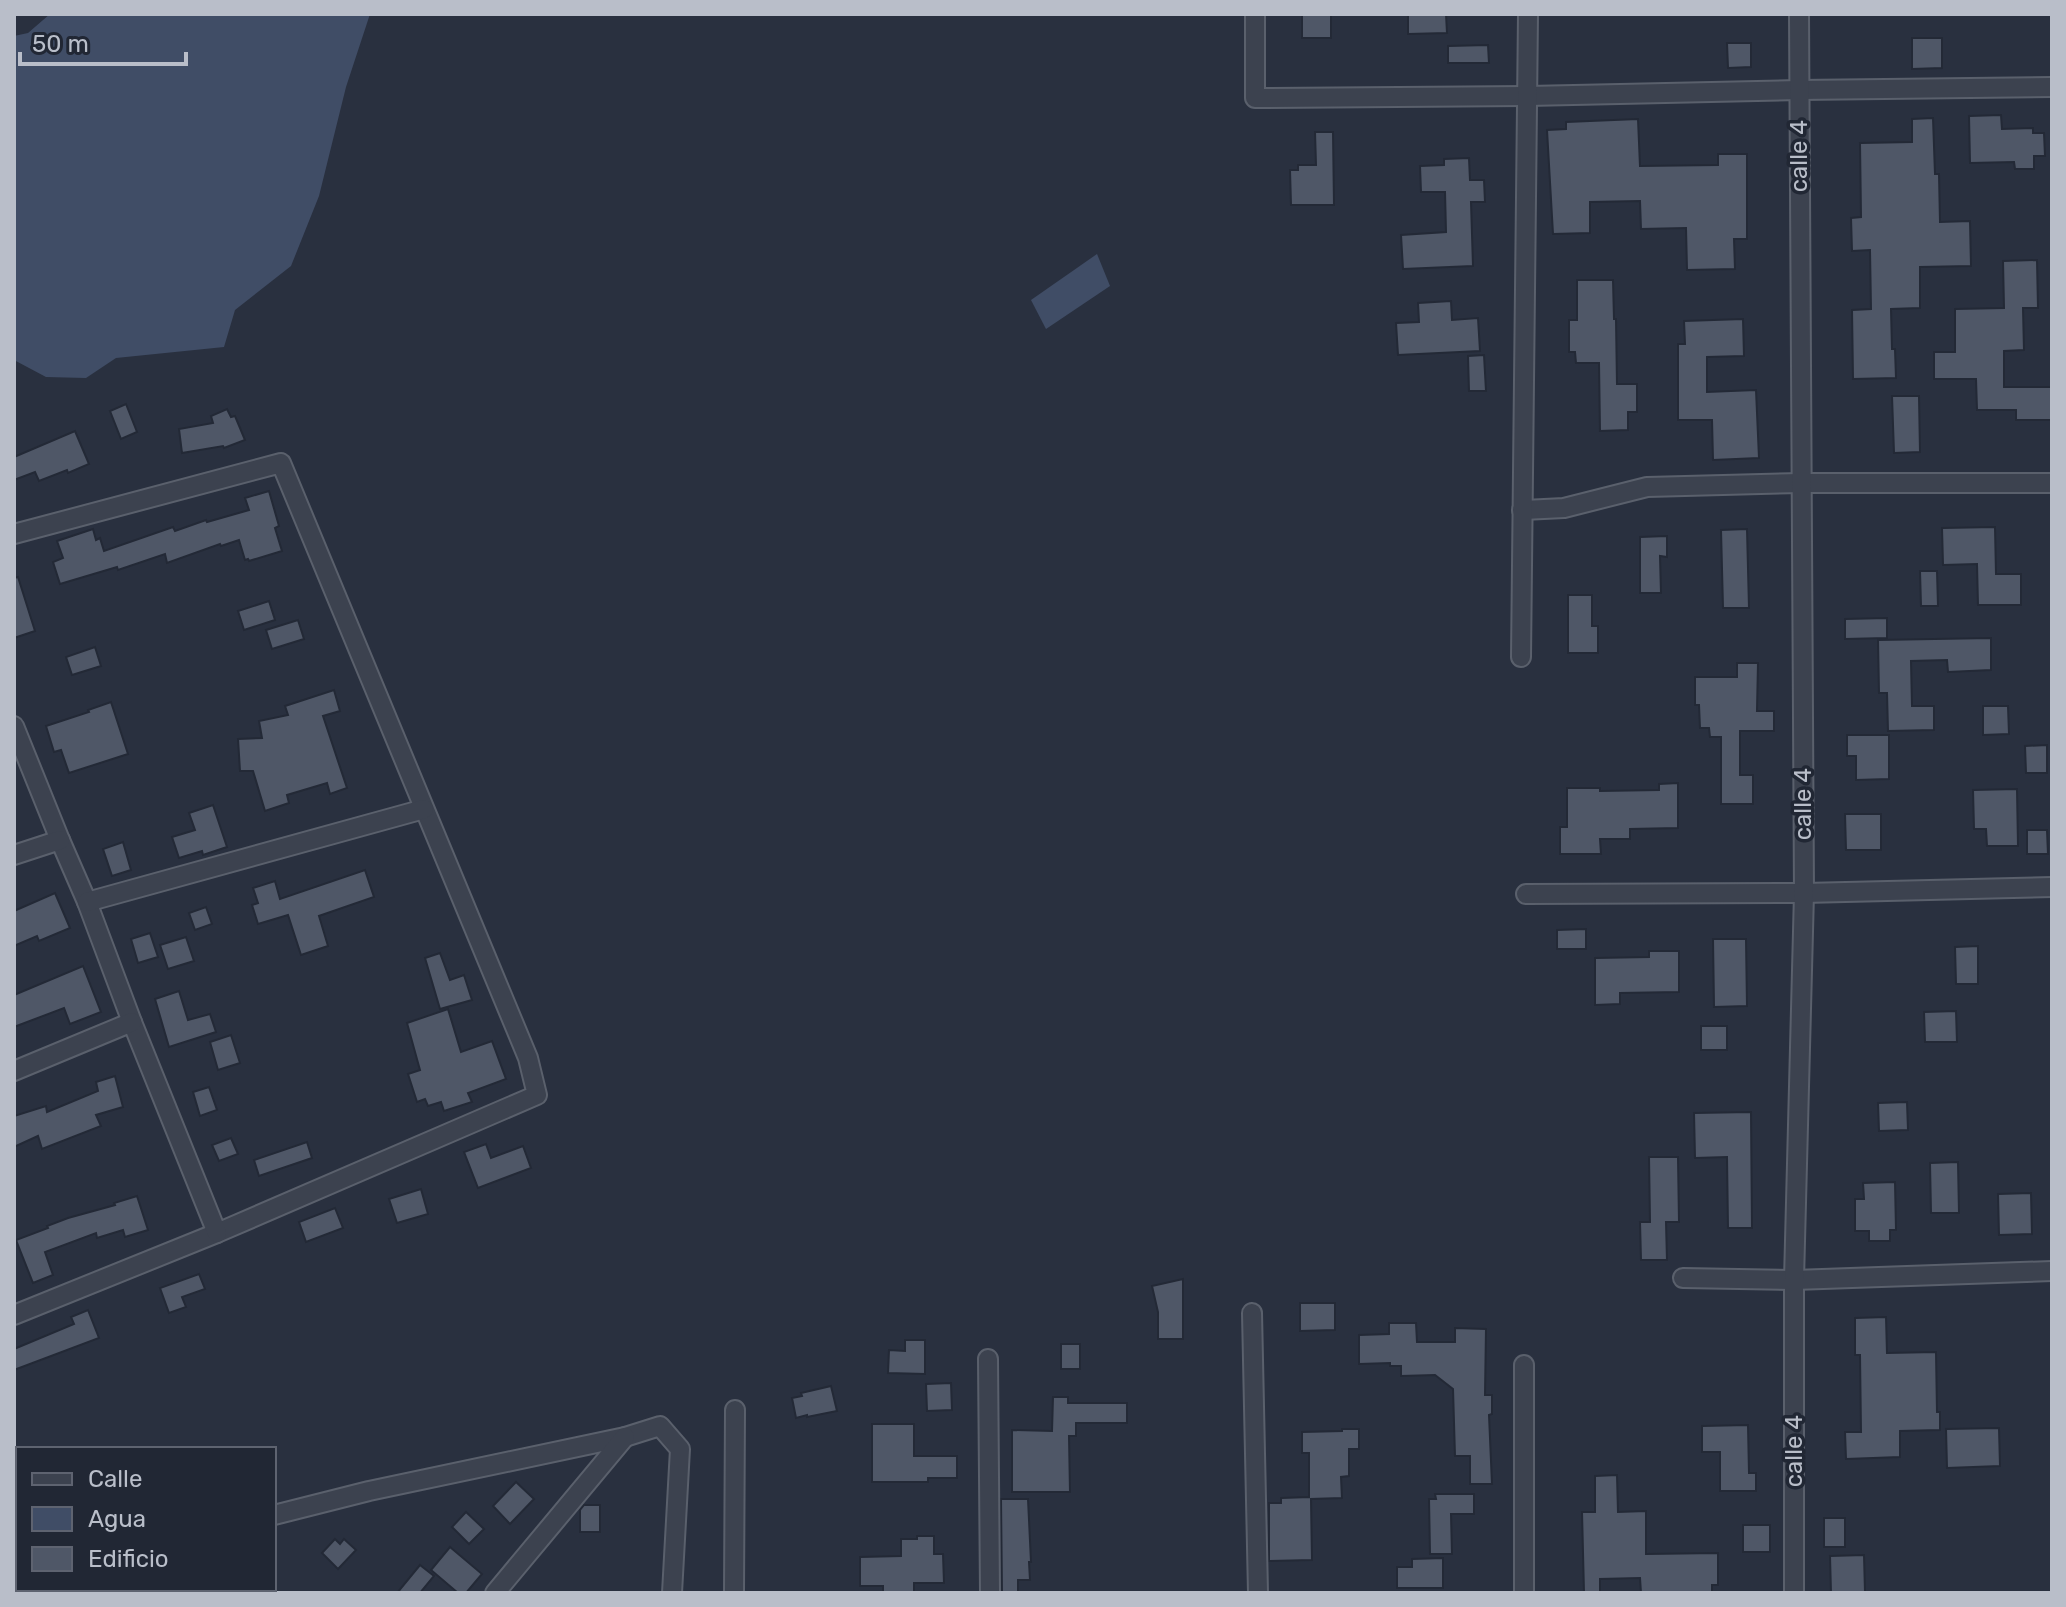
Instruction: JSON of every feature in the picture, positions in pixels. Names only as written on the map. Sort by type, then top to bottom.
[{"type":"street","points":[[1255,14],[1255,98],[2052,87]]},
{"type":"street","points":[[1521,657],[1528,14]]},
{"type":"street","name":"calle 4","points":[[1794,1593],[1794,1280],[1804,893],[1799,14]]},
{"type":"street","points":[[14,534],[281,463],[528,1058],[537,1095],[217,1233],[14,1315]]},
{"type":"street","points":[[1522,510],[1564,508],[1647,487],[1801,483],[2052,483]]},
{"type":"street","points":[[15,734],[87,902],[217,1233]]},
{"type":"street","points":[[87,902],[424,809]]},
{"type":"street","points":[[14,855],[60,840]]},
{"type":"street","points":[[1526,894],[1804,893],[2052,887]]},
{"type":"street","points":[[14,1071],[132,1022]]},
{"type":"street","points":[[1683,1278],[1794,1280],[2052,1271]]},
{"type":"street","points":[[1252,1313],[1258,1593]]},
{"type":"street","points":[[988,1359],[990,1593]]},
{"type":"street","points":[[1524,1365],[1524,1593]]},
{"type":"street","points":[[734,1593],[735,1410]]},
{"type":"street","points":[[276,1514],[369,1491],[625,1437],[660,1426],[680,1449],[672,1593]]},
{"type":"street","points":[[495,1593],[625,1437]]},
{"type":"water","points":[[50,14],[370,14],[346,87],[319,196],[291,266],[235,310],[224,347],[116,358],[86,378],[46,377],[14,360],[14,36],[28,33]]},
{"type":"water","points":[[1097,254],[1110,286],[1046,329],[1031,300]]},
{"type":"building","points":[[1302,14],[1331,14],[1331,38],[1302,38]]},
{"type":"building","points":[[1408,14],[1446,14],[1447,33],[1408,34]]},
{"type":"building","points":[[1912,38],[1942,38],[1942,68],[1912,69]]},
{"type":"building","points":[[1727,43],[1751,43],[1751,67],[1728,68]]},
{"type":"building","points":[[1488,45],[1489,63],[1448,63],[1448,46]]},
{"type":"building","points":[[2001,115],[2002,129],[2033,128],[2033,133],[2044,133],[2045,156],[2034,156],[2034,169],[2015,169],[2014,162],[1970,163],[1969,116]]},
{"type":"building","points":[[1933,118],[1940,222],[1970,221],[1971,266],[1920,267],[1920,308],[1891,309],[1896,378],[1853,379],[1852,310],[1871,309],[1870,250],[1852,251],[1851,218],[1861,217],[1860,143],[1912,142],[1912,119]]},
{"type":"building","points":[[1638,119],[1640,166],[1718,165],[1718,154],[1747,154],[1747,239],[1734,239],[1735,269],[1687,270],[1686,228],[1641,229],[1640,201],[1590,202],[1590,233],[1553,234],[1547,130],[1566,129],[1566,122]]},
{"type":"building","points":[[1315,132],[1333,132],[1334,205],[1291,205],[1290,170],[1298,170],[1298,165],[1316,165]]},
{"type":"building","points":[[1469,158],[1470,180],[1484,180],[1485,202],[1471,202],[1473,266],[1403,269],[1401,235],[1446,232],[1445,192],[1421,192],[1420,166],[1444,165],[1444,159]]},
{"type":"building","points":[[2037,260],[2038,308],[2023,308],[2024,350],[2004,351],[2004,387],[2052,387],[2052,420],[2016,420],[2016,410],[1977,410],[1976,379],[1934,379],[1934,352],[1955,352],[1955,309],[2004,308],[2003,261]]},
{"type":"building","points":[[1577,280],[1613,280],[1617,384],[1637,384],[1637,412],[1628,412],[1628,430],[1600,431],[1599,363],[1576,363],[1575,352],[1569,352],[1569,320],[1577,320]]},
{"type":"building","points":[[1451,301],[1452,320],[1478,318],[1480,351],[1398,355],[1396,323],[1419,322],[1418,303]]},
{"type":"building","points":[[1743,319],[1744,356],[1707,357],[1707,392],[1756,390],[1759,458],[1713,460],[1712,420],[1678,420],[1678,344],[1685,344],[1684,321]]},
{"type":"building","points":[[1484,355],[1486,391],[1469,391],[1468,356]]},
{"type":"building","points":[[1892,396],[1919,396],[1920,452],[1894,453]]},
{"type":"building","points":[[126,404],[137,432],[121,439],[110,411]]},
{"type":"building","points":[[227,409],[231,417],[235,416],[245,440],[224,448],[182,453],[179,429],[213,423],[211,416]]},
{"type":"building","points":[[75,431],[89,464],[39,481],[35,472],[14,480],[14,457]]},
{"type":"building","points":[[269,491],[282,551],[245,560],[239,540],[167,563],[165,554],[118,570],[117,567],[60,584],[53,562],[63,558],[57,541],[93,529],[104,551],[173,527],[175,531],[249,510],[245,498]]},
{"type":"building","points":[[1995,527],[1996,574],[2021,574],[2021,605],[1978,605],[1977,564],[1943,565],[1942,528]]},
{"type":"building","points":[[1747,529],[1749,608],[1723,608],[1721,530]]},
{"type":"building","points":[[1667,536],[1667,557],[1660,556],[1661,593],[1640,593],[1640,537]]},
{"type":"building","points":[[1920,571],[1937,571],[1938,606],[1921,606]]},
{"type":"building","points":[[18,577],[35,631],[14,638],[14,578]]},
{"type":"building","points":[[1568,595],[1592,595],[1592,626],[1598,626],[1598,653],[1568,653]]},
{"type":"building","points":[[269,601],[275,620],[244,630],[238,611]]},
{"type":"building","points":[[1887,618],[1887,638],[1845,639],[1845,619]]},
{"type":"building","points":[[298,620],[304,639],[272,649],[266,630]]},
{"type":"building","points":[[1991,638],[1991,670],[1948,672],[1947,660],[1911,661],[1912,706],[1934,706],[1934,730],[1888,731],[1887,693],[1879,693],[1878,640]]},
{"type":"building","points":[[95,647],[101,666],[72,675],[66,657]]},
{"type":"building","points":[[1737,663],[1758,663],[1757,711],[1774,711],[1774,731],[1740,731],[1740,775],[1753,775],[1753,804],[1721,804],[1721,737],[1710,737],[1709,728],[1700,728],[1699,705],[1695,705],[1695,677],[1737,677]]},
{"type":"building","points":[[334,690],[340,711],[323,716],[347,788],[330,794],[327,783],[287,795],[289,803],[265,811],[253,771],[240,771],[238,739],[262,738],[259,721],[288,715],[285,706]]},
{"type":"building","points":[[111,702],[128,754],[69,773],[61,750],[54,752],[46,726]]},
{"type":"building","points":[[1983,706],[2008,706],[2009,734],[1983,735]]},
{"type":"building","points":[[1847,735],[1889,735],[1889,779],[1856,780],[1856,756],[1847,756]]},
{"type":"building","points":[[2047,745],[2047,773],[2026,773],[2025,746]]},
{"type":"building","points":[[1678,783],[1678,828],[1630,829],[1630,839],[1600,839],[1601,854],[1560,854],[1560,827],[1567,827],[1567,788],[1659,790],[1659,784]]},
{"type":"building","points":[[2017,789],[2018,846],[1987,846],[1986,829],[1974,829],[1973,790]]},
{"type":"building","points":[[213,805],[227,847],[203,855],[202,851],[179,858],[172,837],[195,830],[189,813]]},
{"type":"building","points":[[1845,814],[1881,814],[1881,850],[1846,850]]},
{"type":"building","points":[[2027,830],[2047,830],[2048,854],[2027,854]]},
{"type":"building","points":[[123,842],[131,870],[112,876],[103,849]]},
{"type":"building","points":[[365,870],[374,897],[319,916],[328,946],[301,955],[288,915],[258,924],[252,905],[258,903],[253,888],[275,881],[280,899]]},
{"type":"building","points":[[55,893],[70,928],[39,941],[37,936],[14,946],[14,911]]},
{"type":"building","points":[[206,907],[212,924],[195,930],[189,913]]},
{"type":"building","points":[[1586,929],[1586,949],[1557,949],[1557,930]]},
{"type":"building","points":[[150,933],[158,957],[138,963],[131,939]]},
{"type":"building","points":[[186,937],[194,961],[168,969],[160,945]]},
{"type":"building","points":[[1713,939],[1746,939],[1747,1006],[1714,1007]]},
{"type":"building","points":[[1978,946],[1978,984],[1956,984],[1955,947]]},
{"type":"building","points":[[1649,951],[1679,951],[1679,992],[1620,993],[1620,1004],[1595,1005],[1595,958],[1649,957]]},
{"type":"building","points":[[440,953],[450,980],[464,975],[472,1000],[440,1009],[425,958]]},
{"type":"building","points":[[83,966],[101,1012],[70,1024],[64,1008],[14,1027],[14,995]]},
{"type":"building","points":[[179,991],[188,1020],[210,1014],[216,1032],[169,1047],[155,999]]},
{"type":"building","points":[[448,1009],[461,1052],[492,1041],[506,1079],[468,1093],[472,1102],[444,1111],[441,1102],[428,1106],[425,1099],[417,1102],[408,1074],[420,1070],[407,1023]]},
{"type":"building","points":[[1956,1011],[1957,1042],[1925,1042],[1924,1012]]},
{"type":"building","points":[[1701,1026],[1727,1026],[1727,1050],[1701,1050]]},
{"type":"building","points":[[231,1035],[240,1063],[218,1070],[210,1042]]},
{"type":"building","points":[[115,1076],[123,1107],[96,1115],[101,1126],[42,1149],[38,1136],[14,1147],[14,1116],[46,1106],[47,1112],[98,1091],[96,1082]]},
{"type":"building","points":[[209,1087],[217,1110],[200,1116],[193,1092]]},
{"type":"building","points":[[1907,1102],[1908,1130],[1879,1131],[1878,1103]]},
{"type":"building","points":[[1751,1112],[1752,1228],[1728,1228],[1727,1157],[1695,1158],[1694,1113]]},
{"type":"building","points":[[231,1138],[238,1154],[219,1161],[212,1145]]},
{"type":"building","points":[[307,1142],[312,1158],[259,1176],[254,1160]]},
{"type":"building","points":[[486,1144],[491,1158],[523,1146],[531,1168],[478,1188],[464,1152]]},
{"type":"building","points":[[1649,1157],[1678,1157],[1679,1222],[1666,1222],[1667,1260],[1641,1260],[1640,1222],[1650,1222]]},
{"type":"building","points":[[1958,1162],[1959,1213],[1931,1213],[1930,1163]]},
{"type":"building","points":[[1895,1182],[1896,1230],[1890,1230],[1890,1241],[1869,1241],[1869,1231],[1855,1231],[1855,1199],[1864,1199],[1863,1183]]},
{"type":"building","points":[[421,1189],[428,1214],[397,1223],[389,1199]]},
{"type":"building","points":[[2031,1193],[2032,1234],[1999,1235],[1998,1194]]},
{"type":"building","points":[[137,1196],[148,1230],[125,1237],[123,1230],[97,1238],[96,1233],[45,1252],[53,1275],[33,1283],[16,1240],[68,1218]]},
{"type":"building","points":[[335,1208],[343,1228],[306,1242],[299,1222]]},
{"type":"building","points":[[199,1274],[205,1289],[182,1297],[186,1307],[169,1313],[160,1288]]},
{"type":"building","points":[[1183,1279],[1183,1339],[1158,1339],[1158,1312],[1152,1286]]},
{"type":"building","points":[[1300,1303],[1335,1303],[1335,1330],[1300,1331]]},
{"type":"building","points":[[88,1310],[99,1338],[14,1370],[14,1349],[74,1324],[71,1317]]},
{"type":"building","points":[[1886,1317],[1887,1353],[1936,1352],[1940,1430],[1900,1431],[1900,1457],[1846,1459],[1845,1432],[1861,1432],[1860,1355],[1855,1355],[1855,1318]]},
{"type":"building","points":[[1389,1323],[1416,1323],[1417,1342],[1455,1342],[1455,1328],[1486,1329],[1485,1395],[1492,1395],[1492,1414],[1489,1415],[1492,1484],[1470,1484],[1470,1456],[1455,1456],[1453,1389],[1435,1375],[1401,1376],[1401,1366],[1390,1366],[1390,1363],[1359,1364],[1359,1335],[1389,1334]]},
{"type":"building","points":[[905,1340],[925,1340],[925,1374],[888,1373],[889,1350],[905,1351]]},
{"type":"building","points":[[1061,1344],[1080,1344],[1080,1369],[1061,1369]]},
{"type":"building","points":[[951,1383],[952,1410],[927,1411],[926,1384]]},
{"type":"building","points":[[831,1386],[837,1411],[796,1418],[792,1398]]},
{"type":"building","points":[[1053,1397],[1068,1397],[1068,1403],[1127,1403],[1127,1423],[1076,1423],[1076,1436],[1069,1436],[1070,1492],[1012,1492],[1012,1430],[1052,1431]]},
{"type":"building","points":[[872,1424],[914,1424],[914,1456],[957,1456],[957,1478],[928,1478],[928,1482],[872,1482]]},
{"type":"building","points":[[1748,1425],[1749,1473],[1756,1473],[1756,1491],[1720,1491],[1720,1452],[1702,1452],[1702,1426]]},
{"type":"building","points":[[1999,1428],[2000,1466],[1947,1468],[1946,1429]]},
{"type":"building","points":[[1359,1429],[1359,1449],[1349,1449],[1349,1476],[1341,1477],[1342,1498],[1311,1499],[1312,1560],[1269,1561],[1269,1503],[1281,1503],[1281,1498],[1309,1497],[1309,1453],[1302,1453],[1302,1432]]},
{"type":"building","points":[[1617,1475],[1618,1512],[1646,1511],[1646,1554],[1718,1553],[1718,1585],[1712,1585],[1712,1593],[1641,1593],[1640,1578],[1600,1579],[1600,1593],[1584,1593],[1582,1512],[1595,1512],[1595,1476]]},
{"type":"building","points":[[516,1482],[534,1499],[510,1524],[493,1506]]},
{"type":"building","points":[[1435,1494],[1474,1494],[1474,1514],[1451,1514],[1452,1554],[1430,1554],[1429,1499],[1436,1499]]},
{"type":"building","points":[[1001,1499],[1028,1499],[1030,1580],[1018,1580],[1018,1593],[1002,1593]]},
{"type":"building","points":[[584,1505],[600,1505],[600,1532],[580,1532],[580,1510]]},
{"type":"building","points":[[466,1512],[484,1529],[469,1544],[452,1527]]},
{"type":"building","points":[[1824,1518],[1845,1518],[1845,1547],[1824,1547]]},
{"type":"building","points":[[1743,1525],[1770,1525],[1770,1552],[1743,1552]]},
{"type":"building","points":[[917,1536],[934,1536],[934,1554],[943,1554],[944,1583],[914,1583],[914,1593],[883,1593],[883,1586],[860,1586],[860,1557],[901,1556],[901,1539],[917,1539]]},
{"type":"building","points":[[335,1539],[340,1544],[344,1539],[356,1550],[338,1569],[322,1553]]},
{"type":"building","points":[[450,1547],[482,1574],[466,1593],[458,1593],[431,1570]]},
{"type":"building","points":[[1864,1555],[1865,1592],[1831,1593],[1830,1556]]},
{"type":"building","points":[[1443,1558],[1443,1588],[1397,1588],[1397,1567],[1412,1567],[1412,1559]]},
{"type":"building","points":[[420,1565],[434,1576],[420,1593],[397,1593]]}]
